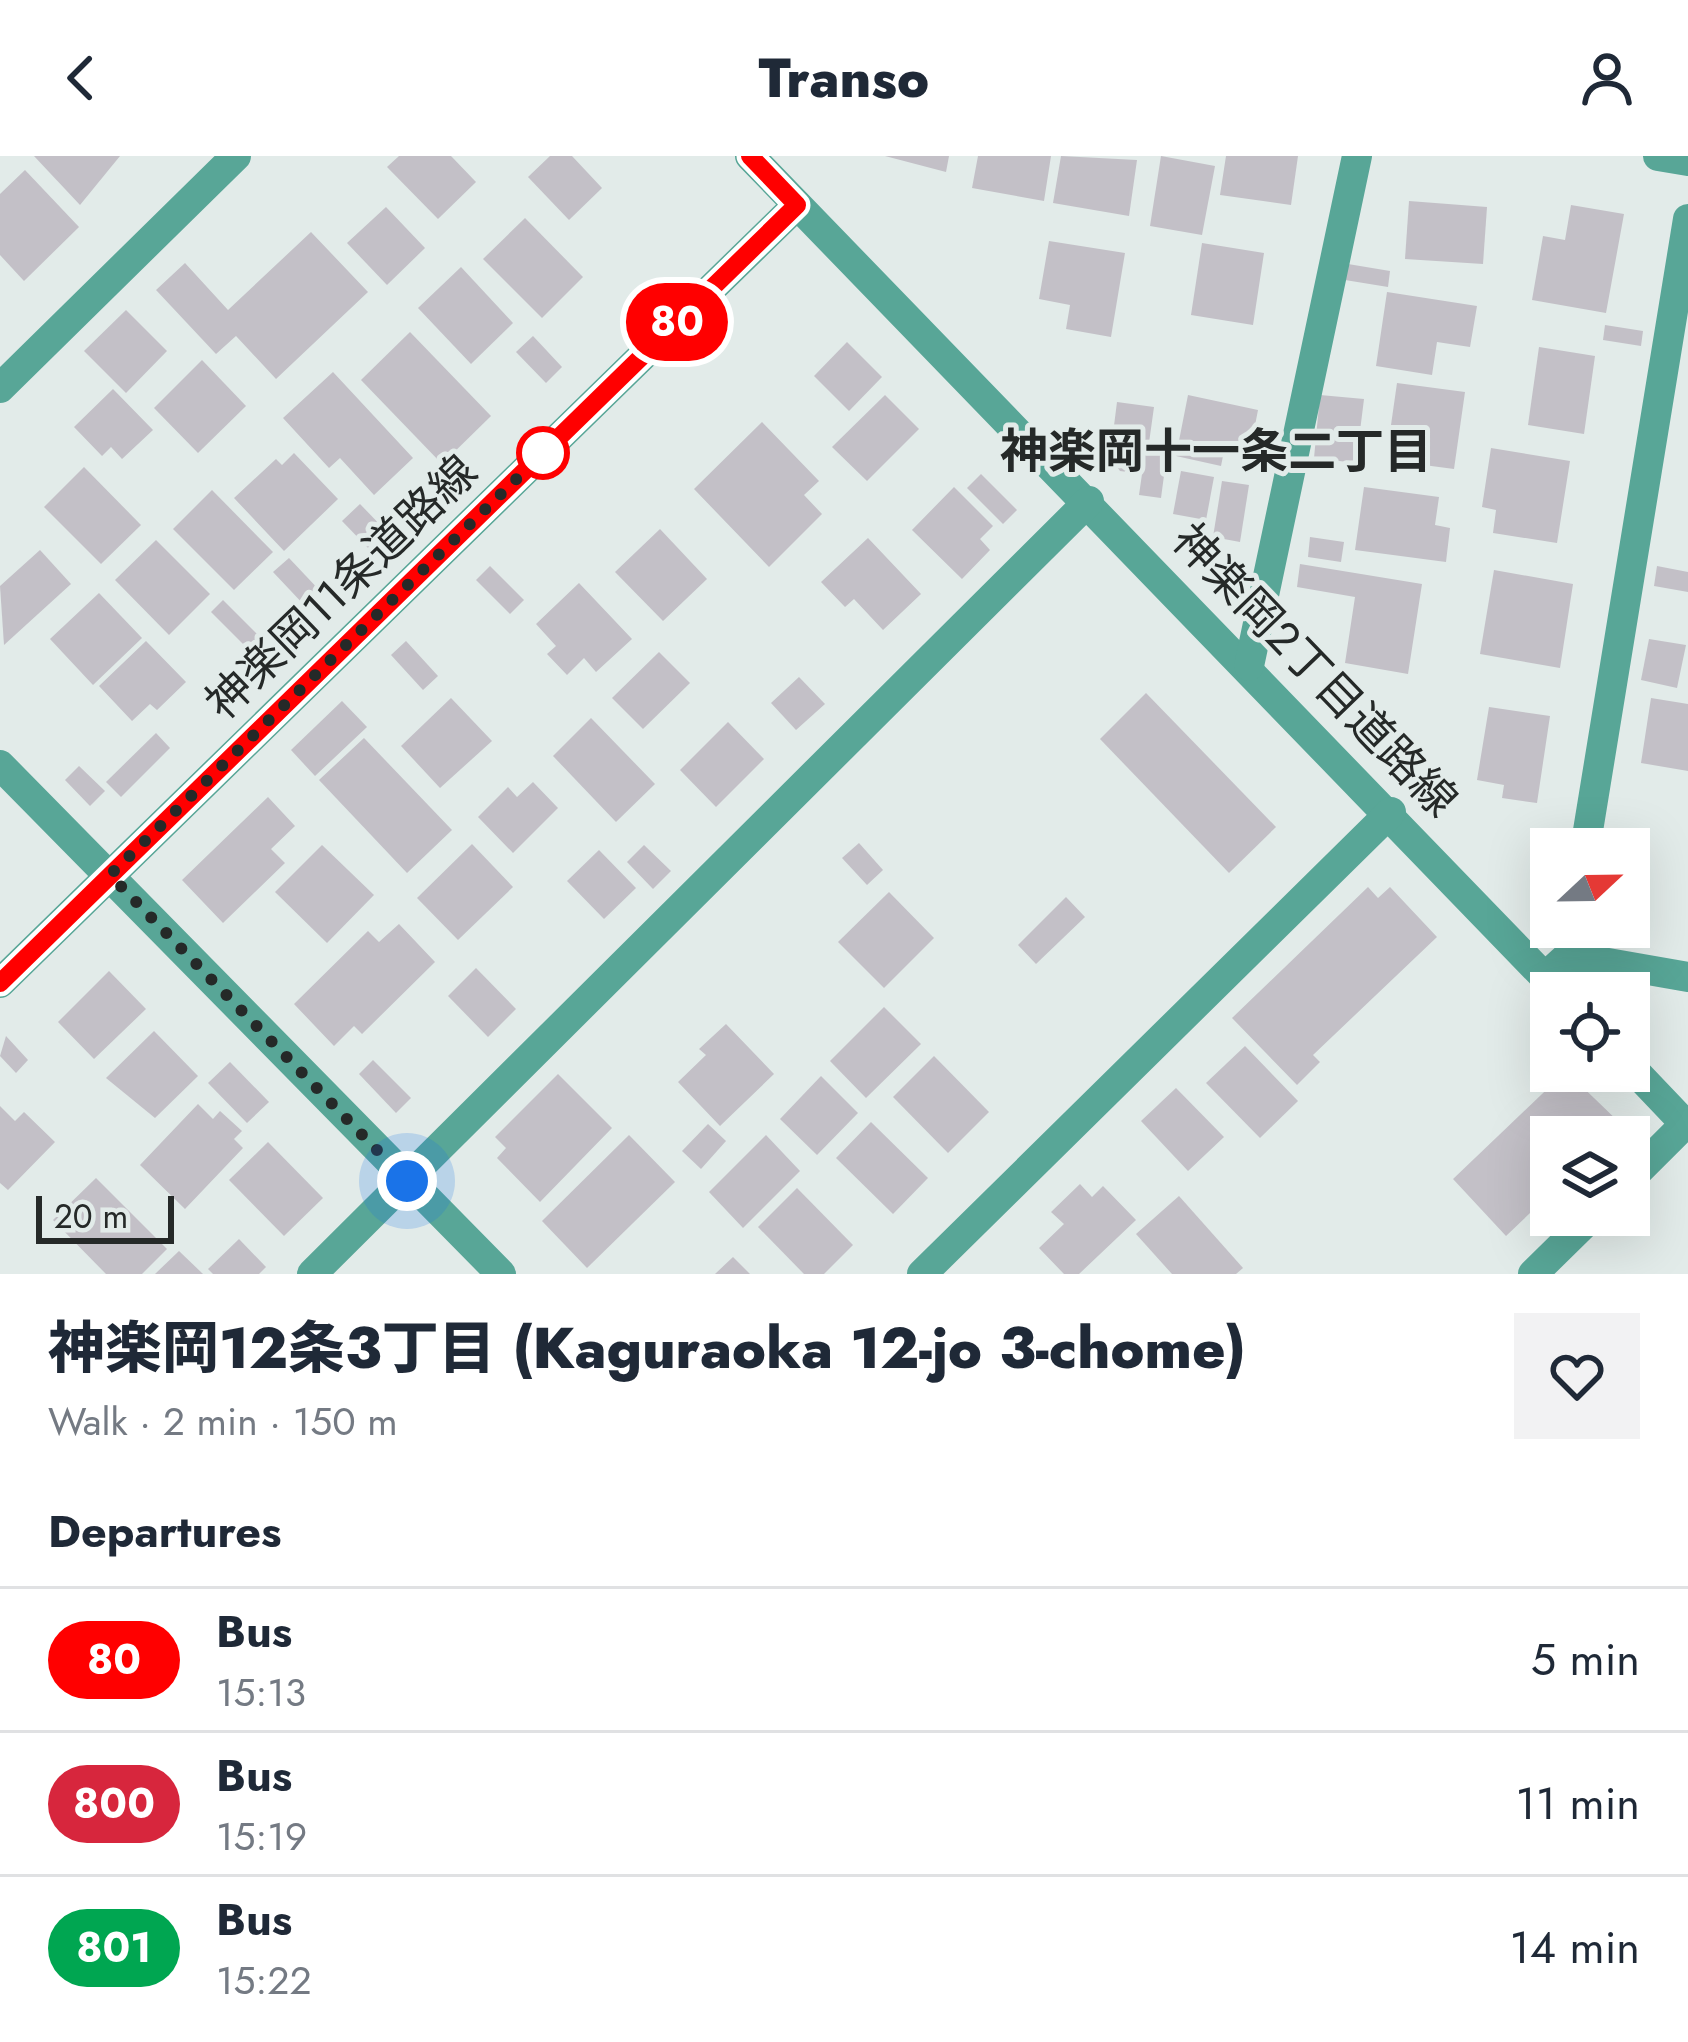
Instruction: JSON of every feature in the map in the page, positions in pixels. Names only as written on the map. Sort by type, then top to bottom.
[{"type":"street","points":[[0,388],[236,156]]},
{"type":"street","name":"神楽岡2丁目道路線","points":[[750,156],[1391,812],[1562,963]]},
{"type":"street","points":[[1250,666],[1357,156]]},
{"type":"street","points":[[1658,156],[1688,161]]},
{"type":"street","name":"神楽岡11条道路線","points":[[0,983],[797,205]]},
{"type":"street","points":[[1589,828],[1688,219]]},
{"type":"street","points":[[312,1274],[1089,500]]},
{"type":"street","points":[[0,765],[501,1274]]},
{"type":"street","points":[[922,1274],[1391,812]]},
{"type":"street","points":[[1562,963],[1688,977]]},
{"type":"street","points":[[1650,1087],[1687,1126],[1650,1160]]},
{"type":"street","points":[[1533,1274],[1572,1236]]},
{"type":"building","points":[[34,156],[120,156],[80,205]]},
{"type":"building","points":[[399,156],[451,156],[476,182],[438,219],[387,167]]},
{"type":"building","points":[[550,156],[572,156],[602,188],[569,220],[528,177]]},
{"type":"building","points":[[885,156],[949,156],[946,172]]},
{"type":"building","points":[[978,156],[1051,156],[1044,201],[972,188]]},
{"type":"building","points":[[1061,156],[1137,160],[1129,216],[1053,203]]},
{"type":"building","points":[[1161,156],[1215,166],[1202,235],[1150,226]]},
{"type":"building","points":[[1226,156],[1298,156],[1291,205],[1220,195]]},
{"type":"building","points":[[25,170],[79,227],[24,281],[0,255],[0,194]]},
{"type":"building","points":[[1409,201],[1487,207],[1483,264],[1405,259]]},
{"type":"building","points":[[1571,205],[1624,214],[1606,313],[1532,300],[1543,236],[1565,240]]},
{"type":"building","points":[[386,207],[425,248],[387,285],[347,243]]},
{"type":"building","points":[[525,218],[583,277],[542,318],[483,259]]},
{"type":"building","points":[[311,232],[368,292],[276,379],[236,336],[216,354],[156,290],[185,263],[228,310]]},
{"type":"building","points":[[1049,241],[1125,253],[1111,337],[1066,329],[1070,305],[1039,299]]},
{"type":"building","points":[[1202,243],[1264,253],[1253,325],[1191,315]]},
{"type":"building","points":[[1348,264],[1390,271],[1388,287],[1345,280]]},
{"type":"building","points":[[461,267],[513,323],[471,364],[418,308]]},
{"type":"building","points":[[1387,292],[1477,306],[1470,347],[1437,342],[1432,375],[1376,366]]},
{"type":"building","points":[[126,310],[167,351],[126,393],[84,351]]},
{"type":"building","points":[[1605,325],[1643,331],[1641,346],[1603,340]]},
{"type":"building","points":[[410,332],[491,416],[442,464],[361,380]]},
{"type":"building","points":[[533,336],[562,367],[546,383],[516,352]]},
{"type":"building","points":[[847,342],[882,377],[849,411],[814,376]]},
{"type":"building","points":[[1539,347],[1595,356],[1584,434],[1528,425]]},
{"type":"building","points":[[202,360],[246,406],[198,453],[154,408]]},
{"type":"building","points":[[333,372],[413,458],[374,495],[340,458],[329,468],[283,418]]},
{"type":"building","points":[[1397,383],[1465,392],[1454,469],[1386,460]]},
{"type":"building","points":[[113,389],[153,430],[122,459],[111,447],[102,456],[74,427]]},
{"type":"building","points":[[885,395],[919,429],[867,481],[832,447]]},
{"type":"building","points":[[1188,395],[1258,410],[1249,456],[1224,451],[1221,466],[1176,456]]},
{"type":"building","points":[[1320,395],[1364,399],[1356,463],[1314,458]]},
{"type":"building","points":[[1117,402],[1154,407],[1148,450],[1167,453],[1161,498],[1139,495],[1142,474],[1120,471],[1110,457]]},
{"type":"building","points":[[762,422],[819,481],[804,495],[822,514],[769,567],[694,489]]},
{"type":"building","points":[[1491,448],[1570,461],[1557,543],[1493,533],[1496,510],[1482,507]]},
{"type":"building","points":[[294,453],[338,499],[284,551],[234,498],[276,459],[282,465]]},
{"type":"building","points":[[84,467],[141,525],[101,564],[44,507]]},
{"type":"building","points":[[1181,471],[1214,477],[1206,520],[1173,514]]},
{"type":"building","points":[[981,474],[1017,510],[1003,524],[967,488]]},
{"type":"building","points":[[1222,481],[1249,485],[1240,542],[1213,537]]},
{"type":"building","points":[[954,487],[993,526],[980,539],[990,550],[962,579],[912,530]]},
{"type":"building","points":[[1364,487],[1439,497],[1435,525],[1450,528],[1446,562],[1355,550]]},
{"type":"building","points":[[212,490],[273,552],[234,590],[173,529]]},
{"type":"building","points":[[360,504],[389,534],[371,551],[342,521]]},
{"type":"building","points":[[660,529],[707,579],[663,621],[615,572]]},
{"type":"building","points":[[1310,537],[1344,542],[1341,562],[1308,557]]},
{"type":"building","points":[[868,538],[921,594],[883,630],[854,599],[845,607],[821,582]]},
{"type":"building","points":[[156,540],[210,594],[169,635],[115,580]]},
{"type":"building","points":[[40,550],[71,584],[4,645],[0,586]]},
{"type":"building","points":[[289,558],[322,593],[306,607],[273,572]]},
{"type":"building","points":[[1300,564],[1422,584],[1408,674],[1345,663],[1355,597],[1297,587]]},
{"type":"building","points":[[490,566],[524,600],[510,614],[476,580]]},
{"type":"building","points":[[1657,566],[1688,572],[1688,592],[1654,586]]},
{"type":"building","points":[[1494,570],[1573,584],[1560,668],[1480,654]]},
{"type":"building","points":[[579,583],[632,639],[596,672],[584,658],[567,675],[547,654],[556,646],[536,624]]},
{"type":"building","points":[[99,593],[142,638],[93,685],[50,639]]},
{"type":"building","points":[[223,600],[270,647],[258,659],[211,612]]},
{"type":"building","points":[[1649,639],[1686,645],[1677,688],[1641,680]]},
{"type":"building","points":[[146,641],[186,682],[157,710],[150,704],[132,721],[99,686]]},
{"type":"building","points":[[406,641],[438,676],[423,690],[391,655]]},
{"type":"building","points":[[659,652],[690,683],[643,729],[612,698]]},
{"type":"building","points":[[799,677],[825,704],[796,730],[771,703]]},
{"type":"building","points":[[1146,693],[1276,827],[1229,873],[1100,739]]},
{"type":"building","points":[[451,698],[492,741],[440,788],[401,746]]},
{"type":"building","points":[[1651,698],[1688,704],[1688,771],[1641,763]]},
{"type":"building","points":[[342,701],[367,727],[315,776],[291,750]]},
{"type":"building","points":[[1489,707],[1550,716],[1537,803],[1502,798],[1504,785],[1477,780]]},
{"type":"building","points":[[591,718],[655,784],[616,822],[553,756]]},
{"type":"building","points":[[728,722],[764,759],[716,807],[680,770]]},
{"type":"building","points":[[156,733],[170,748],[121,797],[106,782]]},
{"type":"building","points":[[364,738],[452,830],[407,873],[319,780]]},
{"type":"building","points":[[79,766],[105,791],[90,806],[65,780]]},
{"type":"building","points":[[533,782],[558,808],[513,853],[478,817],[508,787],[517,797]]},
{"type":"building","points":[[268,797],[295,826],[271,849],[285,863],[223,923],[182,880]]},
{"type":"building","points":[[859,843],[883,870],[867,885],[842,858]]},
{"type":"building","points":[[472,844],[513,887],[458,940],[417,898]]},
{"type":"building","points":[[322,845],[374,895],[327,943],[275,892]]},
{"type":"building","points":[[644,845],[671,871],[653,889],[627,862]]},
{"type":"building","points":[[599,850],[636,888],[604,919],[567,881]]},
{"type":"building","points":[[1368,887],[1378,898],[1390,887],[1437,937],[1313,1055],[1320,1062],[1297,1085],[1232,1018]]},
{"type":"building","points":[[889,892],[934,938],[884,988],[838,942]]},
{"type":"building","points":[[1066,897],[1085,917],[1036,964],[1018,945]]},
{"type":"building","points":[[399,924],[435,962],[362,1034],[354,1026],[334,1046],[294,1004],[368,931],[379,942]]},
{"type":"building","points":[[476,968],[516,1009],[488,1037],[448,996]]},
{"type":"building","points":[[109,971],[146,1009],[94,1059],[58,1022]]},
{"type":"building","points":[[884,1007],[921,1044],[866,1098],[830,1061]]},
{"type":"building","points":[[726,1024],[774,1074],[720,1126],[678,1082],[706,1055],[699,1049]]},
{"type":"building","points":[[154,1031],[198,1076],[155,1118],[106,1078]]},
{"type":"building","points":[[6,1036],[28,1060],[16,1073],[0,1056]]},
{"type":"building","points":[[1245,1046],[1298,1101],[1260,1138],[1206,1083]]},
{"type":"building","points":[[934,1056],[989,1112],[948,1153],[893,1097]]},
{"type":"building","points":[[373,1060],[411,1098],[396,1113],[359,1074]]},
{"type":"building","points":[[230,1062],[269,1102],[247,1123],[208,1083]]},
{"type":"building","points":[[558,1074],[612,1128],[540,1202],[497,1158],[506,1148],[495,1137]]},
{"type":"building","points":[[821,1076],[858,1113],[817,1155],[780,1119]]},
{"type":"building","points":[[1176,1088],[1224,1137],[1188,1171],[1141,1121]]},
{"type":"building","points":[[1544,1092],[1588,1092],[1613,1116],[1530,1116],[1530,1213],[1506,1236],[1453,1179]]},
{"type":"building","points":[[198,1104],[213,1119],[220,1111],[242,1131],[234,1139],[243,1148],[185,1209],[140,1165]]},
{"type":"building","points":[[0,1106],[15,1121],[24,1112],[55,1142],[8,1190],[0,1183]]},
{"type":"building","points":[[871,1122],[928,1178],[893,1214],[836,1158]]},
{"type":"building","points":[[708,1124],[726,1141],[701,1169],[682,1151]]},
{"type":"building","points":[[629,1135],[675,1182],[587,1268],[542,1221]]},
{"type":"building","points":[[766,1135],[800,1171],[743,1228],[709,1192]]},
{"type":"building","points":[[268,1142],[323,1198],[284,1236],[229,1180]]},
{"type":"building","points":[[96,1178],[167,1249],[142,1274],[106,1274],[53,1220]]},
{"type":"building","points":[[1080,1184],[1092,1197],[1103,1186],[1136,1220],[1079,1274],[1064,1274],[1039,1248],[1064,1224],[1051,1212]]},
{"type":"building","points":[[797,1188],[853,1245],[824,1274],[804,1274],[758,1227]]},
{"type":"building","points":[[1179,1196],[1243,1268],[1236,1274],[1172,1274],[1136,1234]]},
{"type":"building","points":[[239,1239],[266,1267],[259,1274],[213,1274],[208,1269]]},
{"type":"building","points":[[179,1251],[203,1274],[155,1274]]},
{"type":"building","points":[[733,1257],[750,1274],[715,1274]]},
{"type":"bus line","name":"80","points":[[0,983],[797,205],[750,156]]},
{"type":"district","name":"神楽岡十一条二丁目","points":[[1216,451]]},
{"type":"route","points":[[407,1181],[110,875],[543,453]]}]
